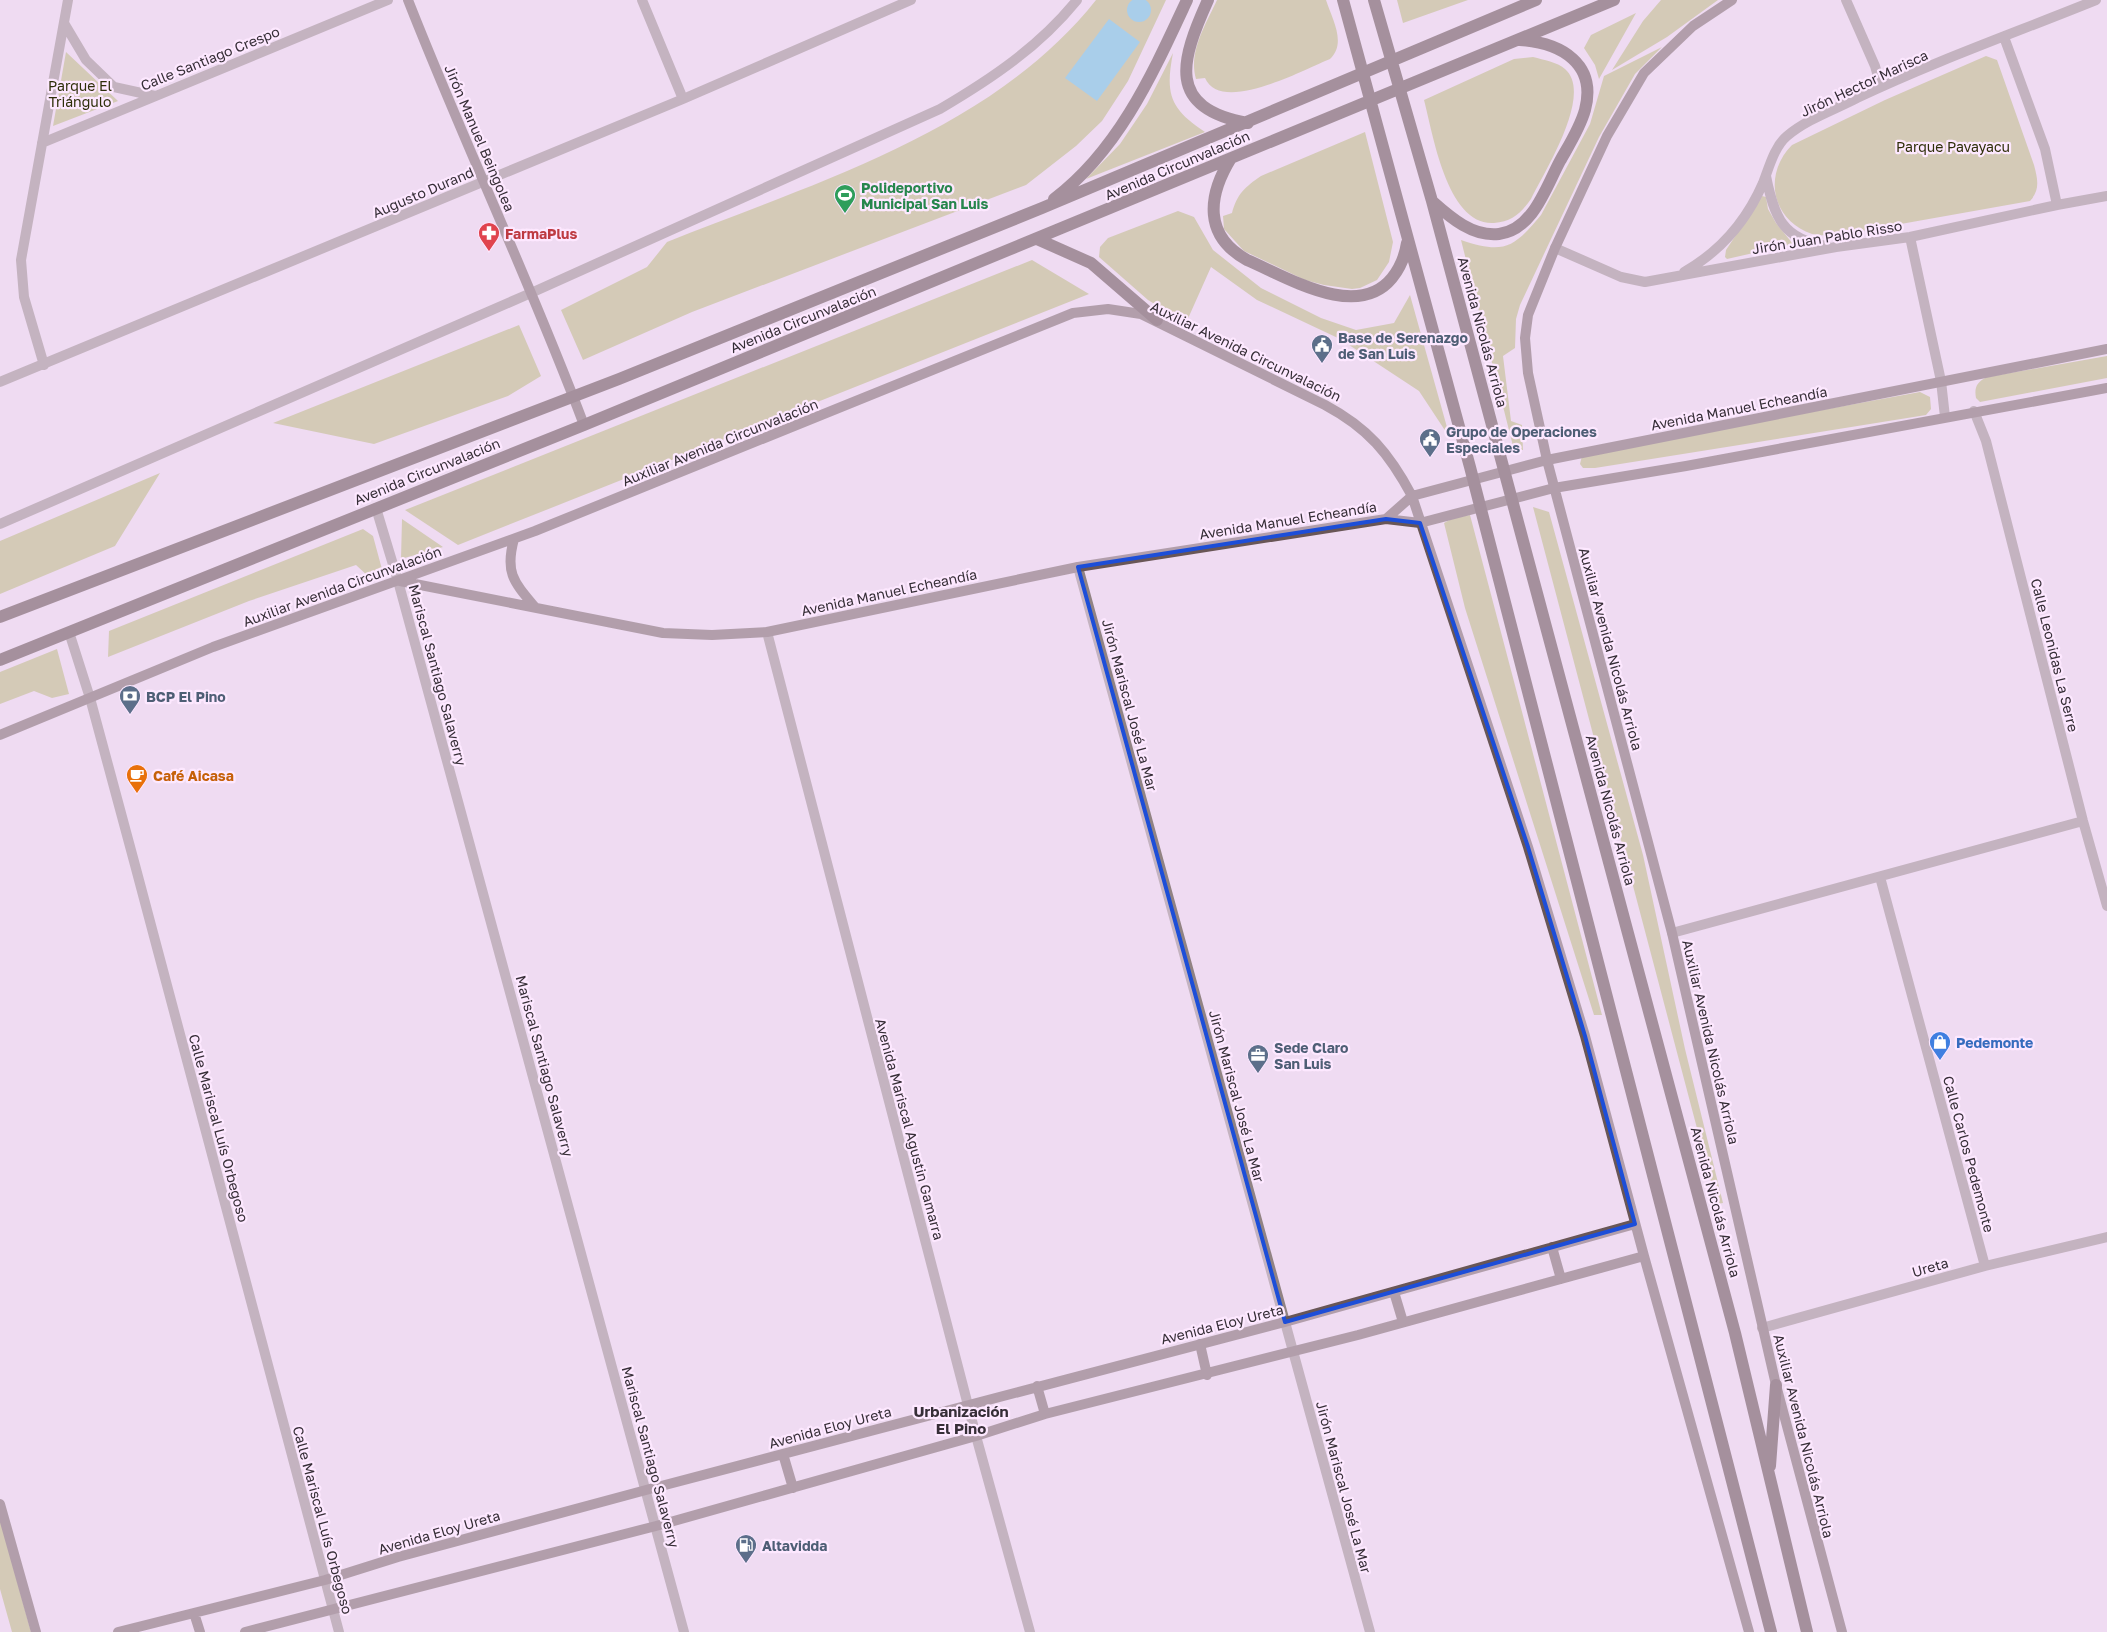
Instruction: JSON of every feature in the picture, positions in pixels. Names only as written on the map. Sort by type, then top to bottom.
[{"type":"main road","points":[[1042,208],[1076,181],[1115,135],[1145,87],[1186,0]]},
{"type":"main road","points":[[1208,0],[1188,50],[1186,70],[1189,88],[1205,109],[1221,116],[1248,123]]},
{"type":"main road","points":[[1343,0],[1470,468],[1771,1632]]},
{"type":"main road","name":"Avenida Nicolás Arriola","points":[[1374,0],[1432,201],[1735,1333],[1807,1632]]},
{"type":"main road","name":"Avenida Circunvalación","points":[[0,617],[574,397],[1248,123],[1536,0]]},
{"type":"main road","name":"Avenida Circunvalación","points":[[0,660],[584,425],[1614,0]]},
{"type":"main road","points":[[1432,201],[1458,221],[1480,232],[1500,234],[1511,230],[1532,214],[1581,122],[1588,89],[1587,78],[1582,68],[1566,54],[1545,44],[1518,40]]},
{"type":"main road","points":[[1231,158],[1218,182],[1215,194],[1214,219],[1216,230],[1222,239],[1238,255],[1248,260],[1329,293],[1350,297],[1362,296],[1383,286],[1396,272],[1404,256],[1407,238]]},
{"type":"main road","points":[[1037,239],[1091,263],[1156,320]]},
{"type":"main road","points":[[1769,1478],[1776,1385]]},
{"type":"street","points":[[44,365],[24,297],[22,260],[68,0]]},
{"type":"street","name":"Calle Santiago Crespo","points":[[42,143],[388,0]]},
{"type":"street","name":"Jirón Manuel Beingolea","points":[[408,0],[442,87],[531,293],[584,425]]},
{"type":"street","points":[[642,0],[683,99]]},
{"type":"street","name":"Augusto Durand","points":[[0,382],[683,99],[911,0]]},
{"type":"street","points":[[0,524],[531,293],[940,109],[1004,70],[1037,42],[1077,0]]},
{"type":"street","points":[[1547,460],[1528,373],[1525,338],[1528,315],[1555,248],[1607,136],[1644,73],[1693,26],[1732,0]]},
{"type":"street","points":[[1846,0],[1881,87]]},
{"type":"street","name":"Jirón Hector Marisca","points":[[1676,276],[1706,260],[1733,234],[1751,209],[1774,155],[1785,138],[1805,124],[1881,87],[2096,0]]},
{"type":"street","points":[[64,23],[86,60],[114,87],[155,96]]},
{"type":"street","points":[[2004,38],[2045,149],[2057,204]]},
{"type":"street","points":[[1766,176],[1771,204],[1780,222],[1794,235],[1810,244],[1836,247]]},
{"type":"street","name":"Jirón Juan Pablo Risso","points":[[1555,248],[1621,277],[1644,282],[1836,247],[1910,237],[2057,204],[2107,196]]},
{"type":"street","points":[[1910,237],[1941,381],[1945,417]]},
{"type":"street","name":"Auxiliar Avenida Circunvalación","points":[[0,735],[213,647],[514,539],[902,384],[1034,327],[1073,313],[1091,310],[1125,311],[1156,320],[1343,415],[1379,444],[1398,470],[1412,496]]},
{"type":"street","name":"Avenida Manuel Echeandía","points":[[1386,519],[1412,496],[1547,460],[2107,349]]},
{"type":"street","name":"Avenida Manuel Echeandía","points":[[398,581],[534,606],[663,633],[712,635],[767,632],[1078,567],[1386,519],[1420,523],[1554,488],[2107,388]]},
{"type":"street","name":"Calle Leonidas La Serre","points":[[1974,411],[1986,441],[2083,821],[2107,906]]},
{"type":"street","name":"Auxiliar Avenida Nicolás Arriola","points":[[1547,460],[1672,933],[1762,1328],[1842,1632]]},
{"type":"street","points":[[1412,496],[1528,847],[1585,1036],[1749,1632]]},
{"type":"street","name":"Mariscal Santiago Salaverry","points":[[376,508],[398,581],[684,1632]]},
{"type":"street","points":[[514,539],[509,559],[514,583],[534,606]]},
{"type":"street","name":"Jirón Mariscal José La Mar","points":[[1078,567],[1370,1632]]},
{"type":"street","name":"Calle Mariscal Luís Orbegoso","points":[[69,632],[90,698],[339,1632]]},
{"type":"street","name":"Avenida Mariscal Agustin Gamarra","points":[[767,632],[976,1436],[1030,1632]]},
{"type":"street","points":[[1672,933],[2083,821]]},
{"type":"street","name":"Calle Carlos Pedemonte","points":[[1880,876],[1985,1266]]},
{"type":"street","name":"Avenida Eloy Ureta","points":[[118,1632],[325,1580],[398,1557],[646,1490],[1285,1322],[1636,1224]]},
{"type":"street","name":"Ureta","points":[[1762,1328],[1985,1266],[2107,1237]]},
{"type":"street","points":[[1552,1247],[1561,1279]]},
{"type":"street","points":[[245,1632],[656,1526],[976,1436],[1044,1414],[1207,1375],[1644,1256]]},
{"type":"street","points":[[1394,1292],[1403,1322]]},
{"type":"street","points":[[1200,1344],[1207,1375]]},
{"type":"street","points":[[1037,1386],[1044,1414]]},
{"type":"street","points":[[783,1454],[793,1488]]},
{"type":"street","points":[[0,1504],[36,1632]]},
{"type":"street","points":[[194,1613],[200,1632]]},
{"type":"highlighted area","points":[[1386,519],[1420,523],[1528,847],[1585,1036],[1635,1224],[1285,1322],[1078,567]]},
{"type":"green space","name":"Polideportivo Municipal San Luis","points":[[1096,0],[1166,0],[1128,81],[1102,121],[1076,146],[1026,185],[692,312],[583,360],[561,310],[647,267],[667,242],[841,174],[899,148],[954,118],[1006,85],[1054,46]]},
{"type":"green space","points":[[1217,0],[1326,0],[1337,31],[1338,38],[1335,53],[1330,59],[1264,86],[1245,91],[1228,92],[1214,88],[1205,78],[1196,79],[1194,59],[1199,38]]},
{"type":"green space","points":[[1397,0],[1468,0],[1403,23]]},
{"type":"green space","points":[[1661,0],[1718,0],[1667,37],[1612,70],[1643,21]]},
{"type":"green space","points":[[1636,13],[1599,79],[1595,65],[1584,48],[1591,35]]},
{"type":"green space","points":[[1662,47],[1635,74],[1599,137],[1520,305],[1516,319],[1515,348],[1503,356],[1511,421],[1522,425],[1523,450],[1514,450],[1461,240],[1487,247],[1497,247],[1514,242],[1523,235],[1541,215],[1590,124],[1604,76]]},
{"type":"green space","name":"Parque El Triángulo","points":[[66,52],[118,101],[53,126]]},
{"type":"green space","points":[[1173,53],[1170,90],[1173,99],[1177,108],[1184,116],[1205,132],[1086,179],[1120,144],[1147,104]]},
{"type":"green space","name":"Parque Pavayacu","points":[[1986,56],[1997,60],[2034,165],[2037,189],[2030,201],[1839,235],[1812,234],[1798,227],[1788,218],[1780,207],[1776,195],[1775,182],[1777,169],[1792,145],[1885,100]]},
{"type":"green space","points":[[1533,57],[1562,67],[1572,81],[1574,96],[1564,133],[1531,199],[1524,209],[1506,221],[1494,223],[1478,220],[1464,210],[1445,175],[1424,100],[1514,59]]},
{"type":"green space","points":[[1365,132],[1393,242],[1389,262],[1377,280],[1360,288],[1352,289],[1305,280],[1244,251],[1224,229],[1223,216],[1232,213],[1236,201],[1242,192],[1261,176]]},
{"type":"green space","points":[[1762,196],[1766,197],[1768,209],[1776,223],[1793,244],[1727,259],[1725,257],[1726,250]]},
{"type":"green space","points":[[1178,211],[1194,217],[1213,250],[1261,288],[1321,318],[1356,330],[1394,323],[1410,295],[1450,438],[1419,391],[1340,339],[1257,300],[1211,267],[1186,323],[1148,300],[1099,257],[1100,247],[1108,238]]},
{"type":"green space","points":[[1032,260],[1089,294],[458,545],[405,510]]},
{"type":"green space","points":[[519,325],[541,376],[508,396],[374,444],[273,423]]},
{"type":"green space","points":[[2107,356],[2107,378],[1980,402],[1976,398],[1975,391],[1977,385],[1987,377]]},
{"type":"green space","points":[[1920,392],[1930,397],[1931,409],[1926,415],[1595,468],[1583,468],[1580,464],[1582,456],[1592,452]]},
{"type":"green space","points":[[160,473],[115,546],[0,594],[0,541]]},
{"type":"green space","points":[[1533,507],[1549,512],[1643,855],[1685,1049],[1723,1203],[1717,1204]]},
{"type":"green space","points":[[1470,515],[1602,1015],[1594,1015],[1465,608],[1444,523],[1453,518]]},
{"type":"green space","points":[[402,519],[443,547],[401,559]]},
{"type":"green space","points":[[363,529],[373,536],[383,573],[369,577],[356,565],[249,601],[108,657],[109,631]]},
{"type":"green space","points":[[57,649],[69,694],[52,698],[34,691],[0,704],[0,672]]},
{"type":"green space","points":[[0,1518],[31,1632],[12,1632],[0,1589]]},
{"type":"water","points":[[1139,-2],[1148,1],[1151,10],[1148,19],[1139,22],[1130,19],[1127,10],[1130,1]]},
{"type":"water","points":[[1109,19],[1140,42],[1097,101],[1065,78]]},
{"type":"place","name":"Polideportivo Municipal San Luis","points":[[845,214]]},
{"type":"place","name":"FarmaPlus","points":[[489,252]]},
{"type":"place","name":"Base de Serenazgo de San Luis","points":[[1322,364]]},
{"type":"place","name":"Grupo de Operaciones Especiales","points":[[1430,458]]},
{"type":"place","name":"BCP El Pino","points":[[130,715]]},
{"type":"place","name":"Café Aicasa","points":[[137,794]]},
{"type":"place","name":"Pedemonte","points":[[1940,1061]]},
{"type":"place","name":"Sede Claro San Luis","points":[[1258,1074]]},
{"type":"place","name":"Altavidda","points":[[746,1564]]},
{"type":"district","name":"Urbanización El Pino","points":[[961,1420]]}]
